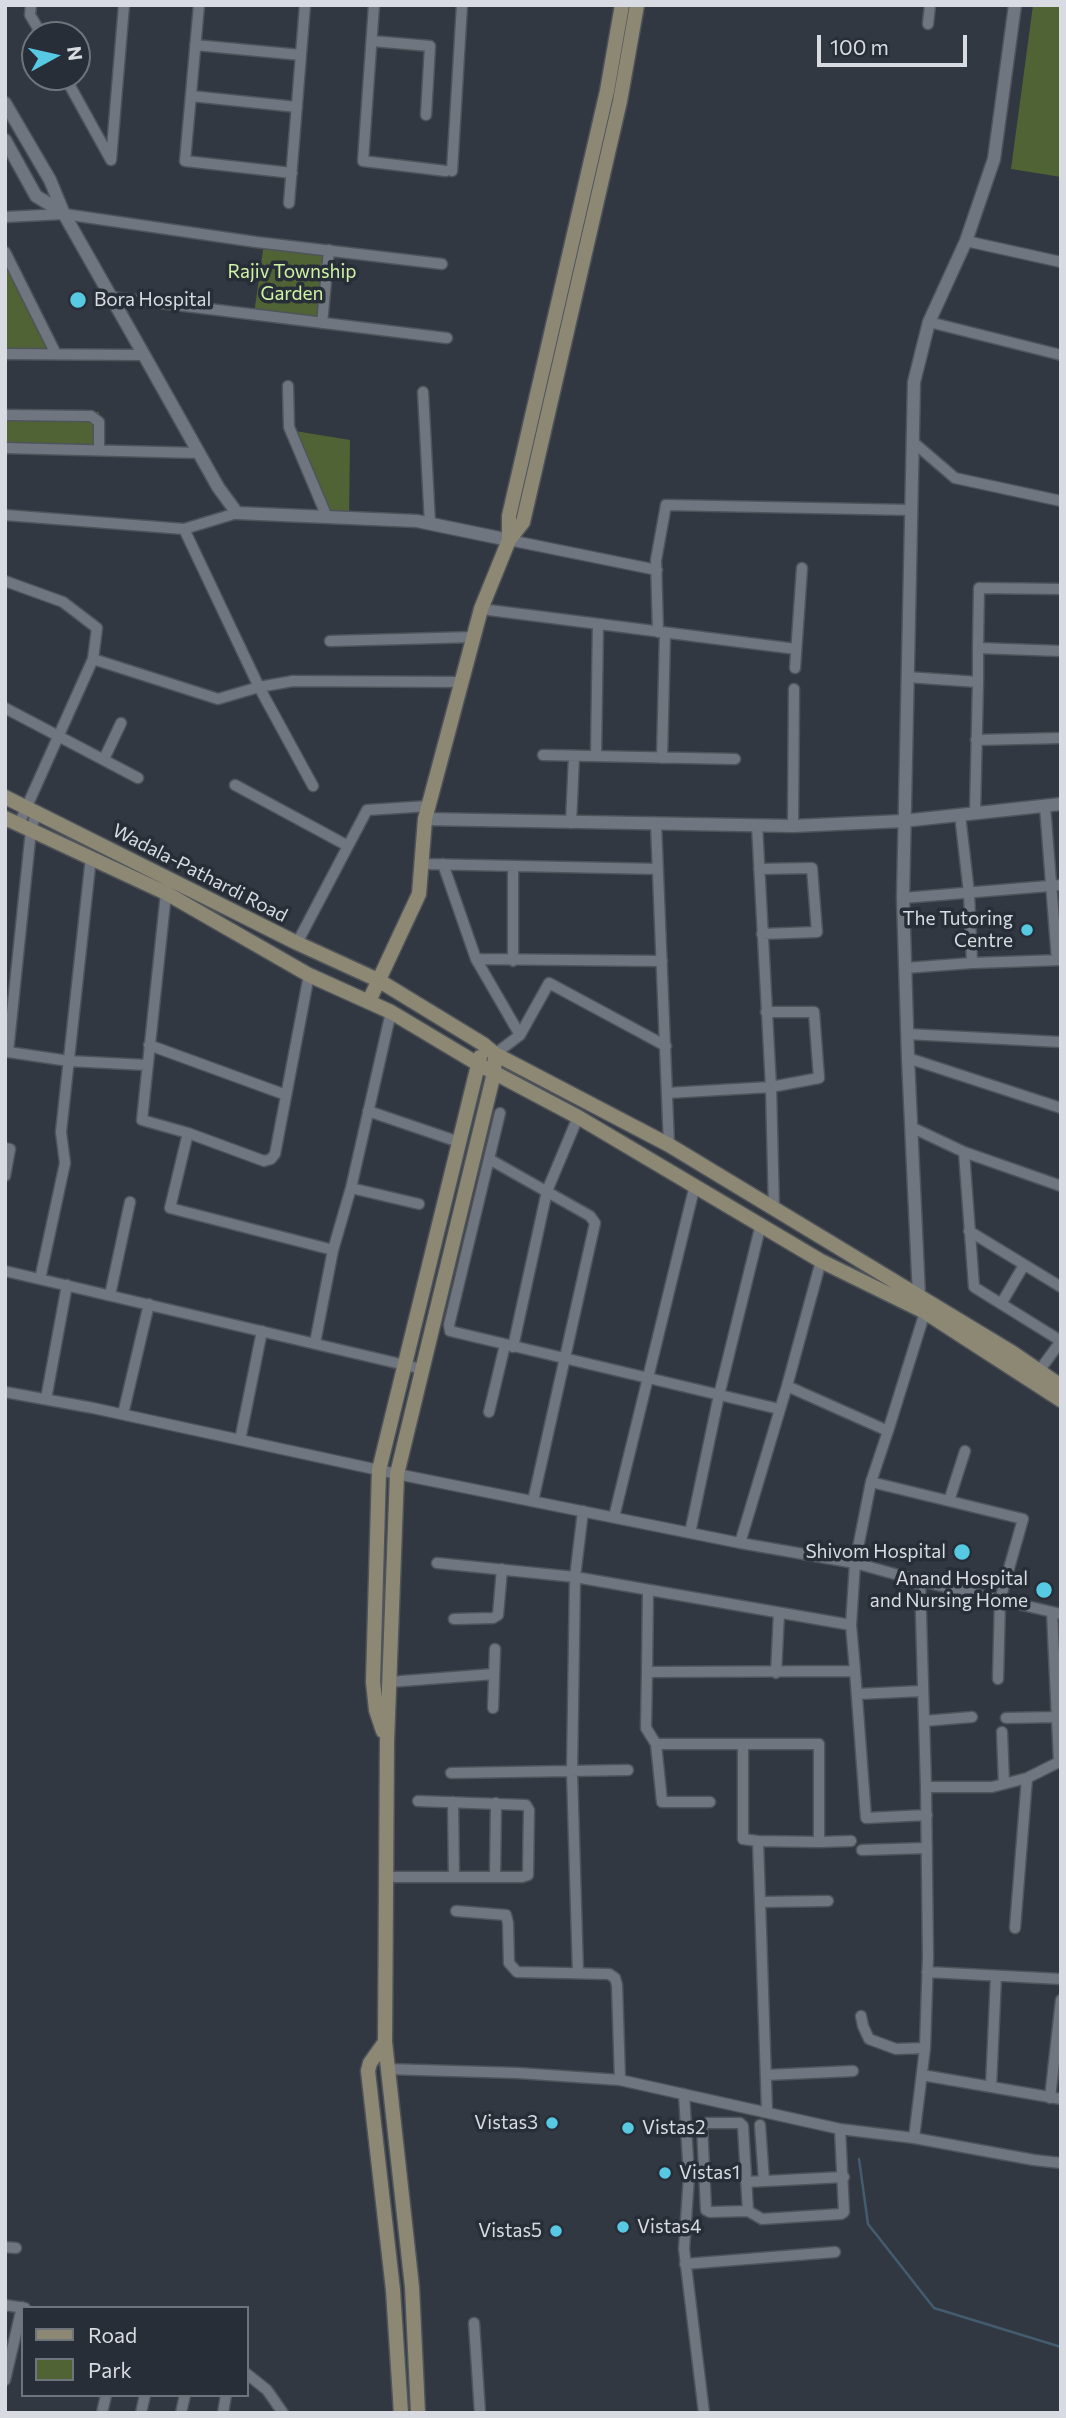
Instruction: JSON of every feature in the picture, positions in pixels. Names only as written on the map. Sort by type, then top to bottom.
[{"type":"main road","points":[[509,540],[509,516],[599,131],[622,5]]},
{"type":"main road","points":[[369,1002],[419,894],[427,813],[481,609],[509,540],[523,522],[620,101],[638,5]]},
{"type":"main road","name":"Wadala-Pathardi Road","points":[[5,797],[378,981],[483,1044],[495,1054],[669,1145],[920,1305]]},
{"type":"main road","name":"Wadala-Pathardi Road","points":[[18,824],[166,893],[309,975],[391,1012],[494,1073],[578,1117],[821,1261],[920,1305]]},
{"type":"main road","points":[[387,1742],[376,1710],[373,1682],[379,1470],[483,1044]]},
{"type":"main road","points":[[418,2413],[412,2287],[386,2042],[387,1742],[397,1474],[494,1073],[495,1054]]},
{"type":"main road","points":[[920,1305],[1061,1386]]},
{"type":"main road","points":[[920,1305],[1061,1400]]},
{"type":"main road","points":[[386,2042],[370,2063],[368,2071],[393,2290],[401,2413]]},
{"type":"street","points":[[73,91],[111,160],[124,5]]},
{"type":"street","points":[[199,5],[185,161],[292,173]]},
{"type":"street","points":[[289,202],[304,5]]},
{"type":"street","points":[[374,5],[363,161],[449,171],[462,5]]},
{"type":"street","points":[[928,24],[930,5]]},
{"type":"street","points":[[926,1815],[866,1818],[858,1694],[850,1625],[855,1563],[871,1482],[888,1431],[920,1305],[903,898],[914,382],[929,322],[966,241],[994,159],[1015,5]]},
{"type":"street","points":[[372,41],[430,46],[426,115]]},
{"type":"street","points":[[195,45],[301,55]]},
{"type":"street","points":[[191,96],[297,107]]},
{"type":"street","points":[[5,103],[50,180],[64,214],[218,487],[237,513]]},
{"type":"street","points":[[5,140],[36,196],[64,214]]},
{"type":"street","points":[[5,217],[64,214],[442,264]]},
{"type":"street","points":[[966,241],[1061,262]]},
{"type":"street","points":[[322,323],[329,250]]},
{"type":"street","points":[[5,252],[56,354]]},
{"type":"street","points":[[111,297],[447,338]]},
{"type":"street","points":[[929,322],[1061,355]]},
{"type":"street","points":[[5,354],[144,355]]},
{"type":"street","points":[[288,386],[289,427],[327,517]]},
{"type":"street","points":[[423,392],[430,524]]},
{"type":"street","points":[[5,415],[91,416],[99,422],[99,450]]},
{"type":"street","points":[[913,442],[955,478],[1061,501]]},
{"type":"street","points":[[5,447],[200,453]]},
{"type":"street","points":[[662,758],[662,632],[657,570],[666,505],[911,510]]},
{"type":"street","points":[[5,515],[184,528],[237,513],[417,521],[657,570]]},
{"type":"street","points":[[184,528],[259,687],[313,786]]},
{"type":"street","points":[[795,668],[802,568]]},
{"type":"street","points":[[5,581],[63,602],[97,628],[93,659],[59,734],[32,809],[18,824],[6,1052],[69,1060],[146,1065]]},
{"type":"street","points":[[975,813],[979,588],[1061,589]]},
{"type":"street","points":[[481,609],[796,649]]},
{"type":"street","points":[[596,756],[598,624]]},
{"type":"street","points":[[330,641],[474,637]]},
{"type":"street","points":[[978,648],[1061,651]]},
{"type":"street","points":[[93,659],[218,699],[259,687],[293,681],[462,682]]},
{"type":"street","points":[[907,677],[978,682]]},
{"type":"street","points":[[793,826],[794,690]]},
{"type":"street","points":[[5,708],[59,734],[138,778]]},
{"type":"street","points":[[104,759],[121,723]]},
{"type":"street","points":[[976,740],[1061,738]]},
{"type":"street","points":[[543,755],[735,759]]},
{"type":"street","points":[[571,823],[575,756]]},
{"type":"street","points":[[235,785],[348,846]]},
{"type":"street","points":[[297,943],[367,810],[571,823],[793,826],[903,821],[1061,804]]},
{"type":"street","points":[[905,968],[1059,960],[1056,886],[1045,806]]},
{"type":"street","points":[[960,815],[972,963]]},
{"type":"street","points":[[656,824],[669,1145]]},
{"type":"street","points":[[757,825],[771,1087],[774,1210]]},
{"type":"street","points":[[40,1279],[65,1163],[61,1132],[91,857]]},
{"type":"street","points":[[423,864],[658,869]]},
{"type":"street","points":[[443,864],[476,960],[520,1035]]},
{"type":"street","points":[[513,866],[513,961]]},
{"type":"street","points":[[759,869],[812,868],[817,932],[762,934]]},
{"type":"street","points":[[903,898],[1056,886]]},
{"type":"street","points":[[166,893],[142,1120],[188,1133],[264,1161],[271,1159],[275,1154],[309,975]]},
{"type":"street","points":[[476,960],[662,961]]},
{"type":"street","points":[[495,1054],[520,1035],[558,961]]},
{"type":"street","points":[[549,983],[666,1046]]},
{"type":"street","points":[[315,1343],[333,1250],[351,1188],[391,1012]]},
{"type":"street","points":[[667,1093],[771,1087],[819,1078],[814,1012],[766,1012]]},
{"type":"street","points":[[907,1034],[1061,1042]]},
{"type":"street","points":[[149,1045],[286,1095]]},
{"type":"street","points":[[908,1058],[1061,1108]]},
{"type":"street","points":[[368,1111],[459,1142]]},
{"type":"street","points":[[500,1113],[449,1328],[452,1333],[779,1409]]},
{"type":"street","points":[[489,1412],[509,1346],[547,1191],[578,1117]]},
{"type":"street","points":[[911,1127],[964,1152],[1061,1186]]},
{"type":"street","points":[[188,1133],[170,1208],[333,1250]]},
{"type":"street","points":[[5,1148],[10,1149],[5,1176]]},
{"type":"street","points":[[964,1152],[974,1287],[1061,1341],[1039,1371]]},
{"type":"street","points":[[489,1159],[590,1216],[595,1223],[533,1501]]},
{"type":"street","points":[[614,1517],[695,1185]]},
{"type":"street","points":[[351,1188],[419,1204]]},
{"type":"street","points":[[110,1295],[130,1202]]},
{"type":"street","points":[[690,1533],[719,1395],[761,1224]]},
{"type":"street","points":[[969,1231],[1061,1287]]},
{"type":"street","points":[[740,1543],[787,1387],[821,1261]]},
{"type":"street","points":[[1001,1304],[1024,1265]]},
{"type":"street","points":[[5,1271],[422,1369]]},
{"type":"street","points":[[46,1399],[67,1285]]},
{"type":"street","points":[[123,1414],[149,1304]]},
{"type":"street","points":[[240,1440],[262,1331]]},
{"type":"street","points":[[787,1387],[888,1431]]},
{"type":"street","points":[[5,1392],[123,1414],[397,1474],[690,1533],[855,1563],[1057,1613],[1060,1762],[1027,1778],[992,1787],[926,1787]]},
{"type":"street","points":[[949,1501],[965,1451]]},
{"type":"street","points":[[871,1482],[1023,1519],[1000,1600],[998,1679]]},
{"type":"street","points":[[578,1973],[572,1772],[575,1577],[583,1511]]},
{"type":"street","points":[[437,1563],[575,1577],[850,1625]]},
{"type":"street","points":[[454,1619],[496,1617],[499,1611],[502,1569]]},
{"type":"street","points":[[914,2138],[925,2048],[928,1972],[920,1581]]},
{"type":"street","points":[[648,1591],[646,1728],[656,1744],[662,1802],[709,1802]]},
{"type":"street","points":[[776,1673],[779,1613]]},
{"type":"street","points":[[493,1708],[495,1649]]},
{"type":"street","points":[[647,1672],[855,1671]]},
{"type":"street","points":[[389,1682],[494,1674]]},
{"type":"street","points":[[858,1694],[922,1691]]},
{"type":"street","points":[[924,1721],[972,1717]]},
{"type":"street","points":[[1006,1718],[1057,1717]]},
{"type":"street","points":[[1002,1732],[1004,1784]]},
{"type":"street","points":[[656,1744],[819,1744],[819,1842]]},
{"type":"street","points":[[743,1745],[743,1839],[747,1842],[851,1841]]},
{"type":"street","points":[[451,1773],[628,1770]]},
{"type":"street","points":[[1015,1928],[1027,1778]]},
{"type":"street","points":[[386,1878],[522,1877],[529,1872],[528,1807],[523,1804],[418,1801]]},
{"type":"street","points":[[453,1802],[454,1877]]},
{"type":"street","points":[[495,1877],[496,1803]]},
{"type":"street","points":[[758,1841],[768,2111]]},
{"type":"street","points":[[862,1850],[927,1848]]},
{"type":"street","points":[[760,1902],[828,1901]]},
{"type":"street","points":[[456,1912],[506,1915],[509,1963],[513,1970],[609,1974],[617,1981],[620,2080]]},
{"type":"street","points":[[928,1972],[1061,1979]]},
{"type":"street","points":[[990,2087],[996,1976]]},
{"type":"street","points":[[922,2075],[1055,2098],[1061,2000]]},
{"type":"street","points":[[861,2016],[869,2039],[880,2045],[896,2049],[925,2048]]},
{"type":"street","points":[[387,2069],[518,2073],[620,2080],[840,2129],[914,2138],[1034,2161],[1061,2163]]},
{"type":"street","points":[[766,2075],[853,2071]]},
{"type":"street","points":[[684,2094],[689,2176],[684,2226],[685,2264],[704,2413]]},
{"type":"street","points":[[748,2211],[742,2124],[704,2123],[706,2210],[748,2211],[762,2219],[841,2214],[846,2207],[840,2129]]},
{"type":"street","points":[[760,2124],[764,2182]]},
{"type":"street","points":[[746,2182],[844,2177]]},
{"type":"street","points":[[685,2264],[835,2252]]},
{"type":"street","points":[[5,2379],[21,2315]]},
{"type":"street","points":[[474,2323],[480,2413]]},
{"type":"street","points":[[248,2375],[267,2390],[283,2413]]},
{"type":"green space","points":[[1033,5],[1061,5],[1061,177],[1011,169]]},
{"type":"green space","name":"Rajiv Township Garden","points":[[264,243],[329,250],[322,323],[254,314]]},
{"type":"green space","points":[[5,252],[56,354],[5,354]]},
{"type":"green space","points":[[5,412],[99,412],[100,445],[5,442]]},
{"type":"green space","points":[[289,430],[350,440],[349,518],[327,517]]},
{"type":"waterway","points":[[859,2159],[868,2224],[934,2308],[1061,2347]]},
{"type":"place","name":"Bora Hospital","points":[[78,300]]},
{"type":"place","name":"The Tutoring Centre","points":[[1027,930]]},
{"type":"place","name":"Shivom Hospital","points":[[962,1552]]},
{"type":"place","name":"Anand Hospital and Nursing Home","points":[[1044,1590]]},
{"type":"place","name":"Vistas3","points":[[552,2123]]},
{"type":"place","name":"Vistas2","points":[[628,2128]]},
{"type":"place","name":"Vistas1","points":[[665,2173]]},
{"type":"place","name":"Vistas4","points":[[623,2227]]},
{"type":"place","name":"Vistas5","points":[[556,2231]]}]
